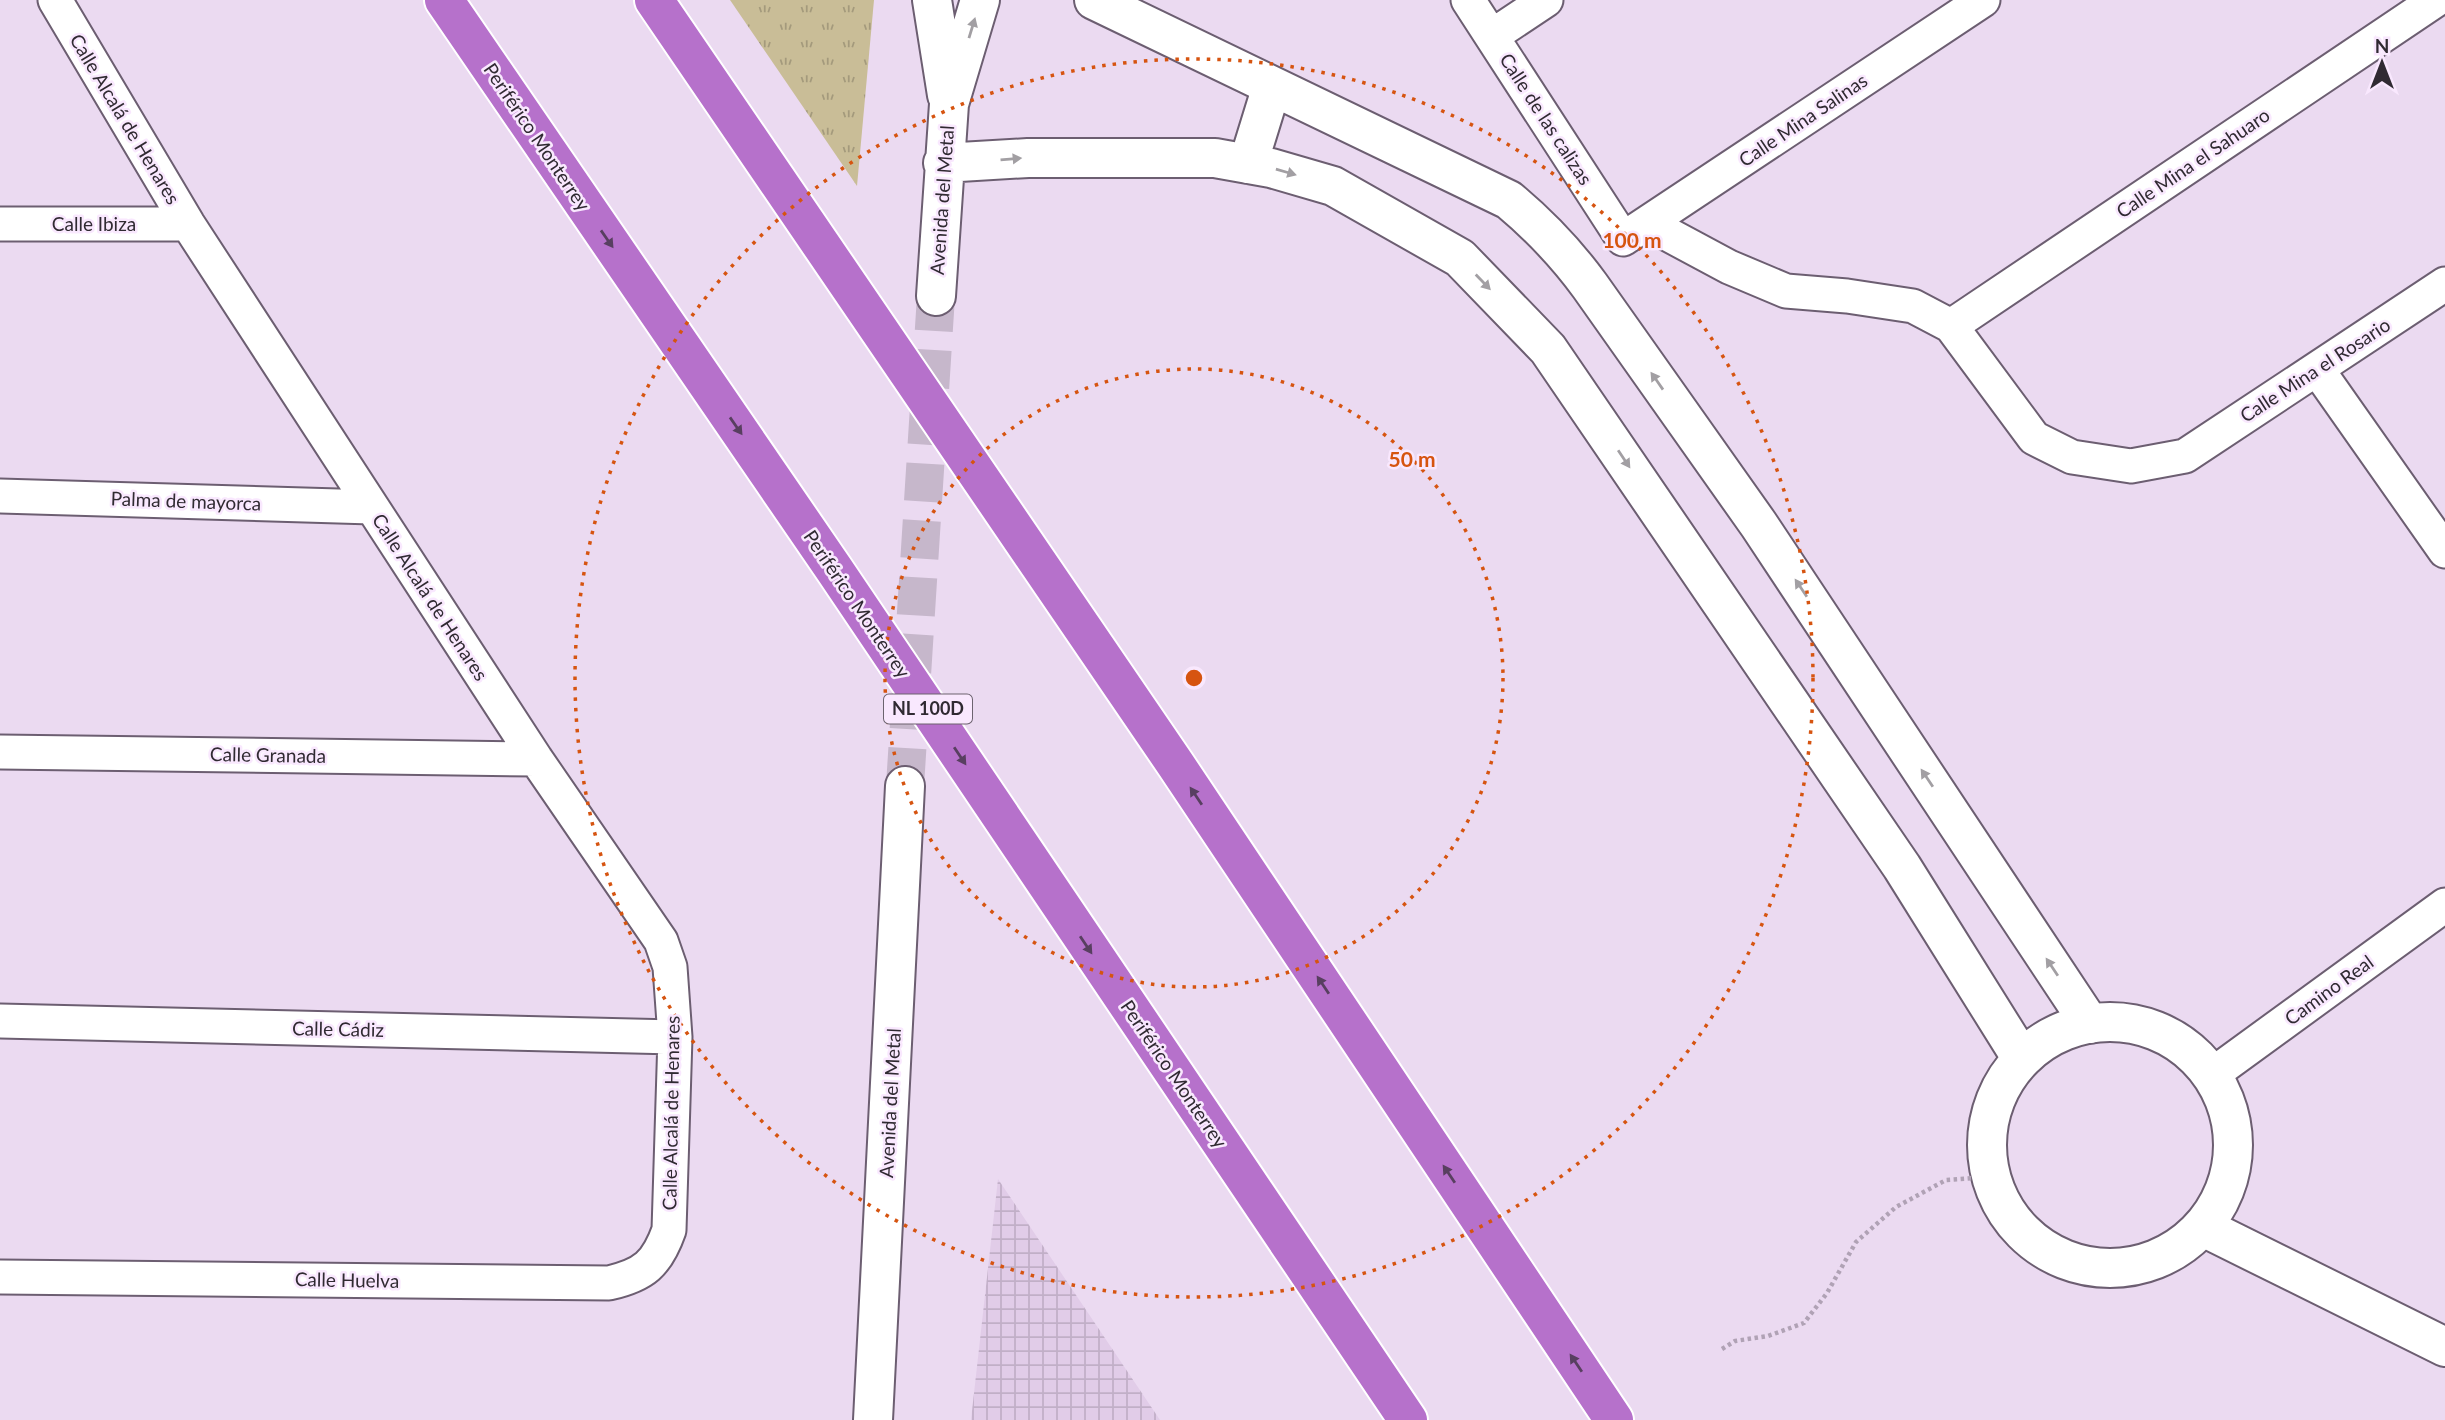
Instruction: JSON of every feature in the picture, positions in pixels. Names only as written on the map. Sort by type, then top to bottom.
[{"type":"highway","name":"Periférico Monterrey","points":[[444,0],[836,572],[1408,1420]]},
{"type":"highway","points":[[654,0],[1176,765],[1614,1420]]},
{"type":"street","name":"Calle Alcalá de Henares","points":[[55,0],[188,224],[536,759],[660,941],[670,967],[676,1037],[669,1230]]},
{"type":"street","name":"Avenida del Metal","points":[[932,0],[949,104]]},
{"type":"street","name":"Avenida del Metal","points":[[936,296],[949,104],[981,0]]},
{"type":"street","points":[[1094,0],[1509,200],[1540,226],[1565,252],[1759,525],[2090,1024]]},
{"type":"street","name":"Calle de las calizas","points":[[1468,0],[1635,231]]},
{"type":"street","points":[[1492,36],[1546,0]]},
{"type":"street","name":"Calle Mina Salinas","points":[[1635,231],[1983,0]]},
{"type":"street","name":"Calle Mina el Sahuaro","points":[[1951,326],[2436,0]]},
{"type":"street","points":[[1248,164],[1272,86]]},
{"type":"street","points":[[943,163],[1028,158],[1215,158],[1248,164],[1333,186],[1460,258],[1548,349],[1902,867],[2022,1059]]},
{"type":"street","name":"Calle Ibiza","points":[[0,224],[188,224]]},
{"type":"street","points":[[1635,231],[1786,291],[1847,296],[1913,306],[1951,326]]},
{"type":"street","name":"Calle Mina el Rosario","points":[[1951,326],[2034,438],[2072,457],[2130,466],[2185,456],[2445,284]]},
{"type":"street","points":[[2317,369],[2445,551]]},
{"type":"street","name":"Palma de mayorca","points":[[0,496],[372,507]]},
{"type":"street","name":"Calle Granada","points":[[0,752],[536,759]]},
{"type":"street","name":"Avenida del Metal","points":[[873,1420],[905,786]]},
{"type":"street","name":"Camino Real","points":[[2213,1074],[2445,905]]},
{"type":"street","name":"Calle Cádiz","points":[[0,1021],[676,1037]]},
{"type":"street","points":[[2106,1021],[2147,1026],[2183,1045],[2213,1074],[2230,1111],[2234,1153],[2225,1192],[2203,1227],[2172,1253],[2132,1267],[2091,1268],[2052,1255],[2019,1231],[1996,1197],[1986,1158],[1988,1118],[2004,1080],[2031,1049],[2066,1029],[2090,1024],[2106,1021]]},
{"type":"street","points":[[2203,1227],[2445,1347]]},
{"type":"street","name":"Calle Huelva","points":[[0,1277],[609,1283],[633,1277],[649,1266],[662,1251],[669,1230]]},
{"type":"path","points":[[1722,1349],[1735,1341],[1768,1336],[1804,1323],[1827,1293],[1856,1242],[1896,1207],[1946,1180],[1991,1177]]},
{"type":"shaded area","points":[[998,1179],[1160,1420],[971,1420]]},
{"type":"green space","points":[[730,0],[874,0],[857,186]]},
{"type":"tunnel","points":[[905,786],[936,296]]}]
